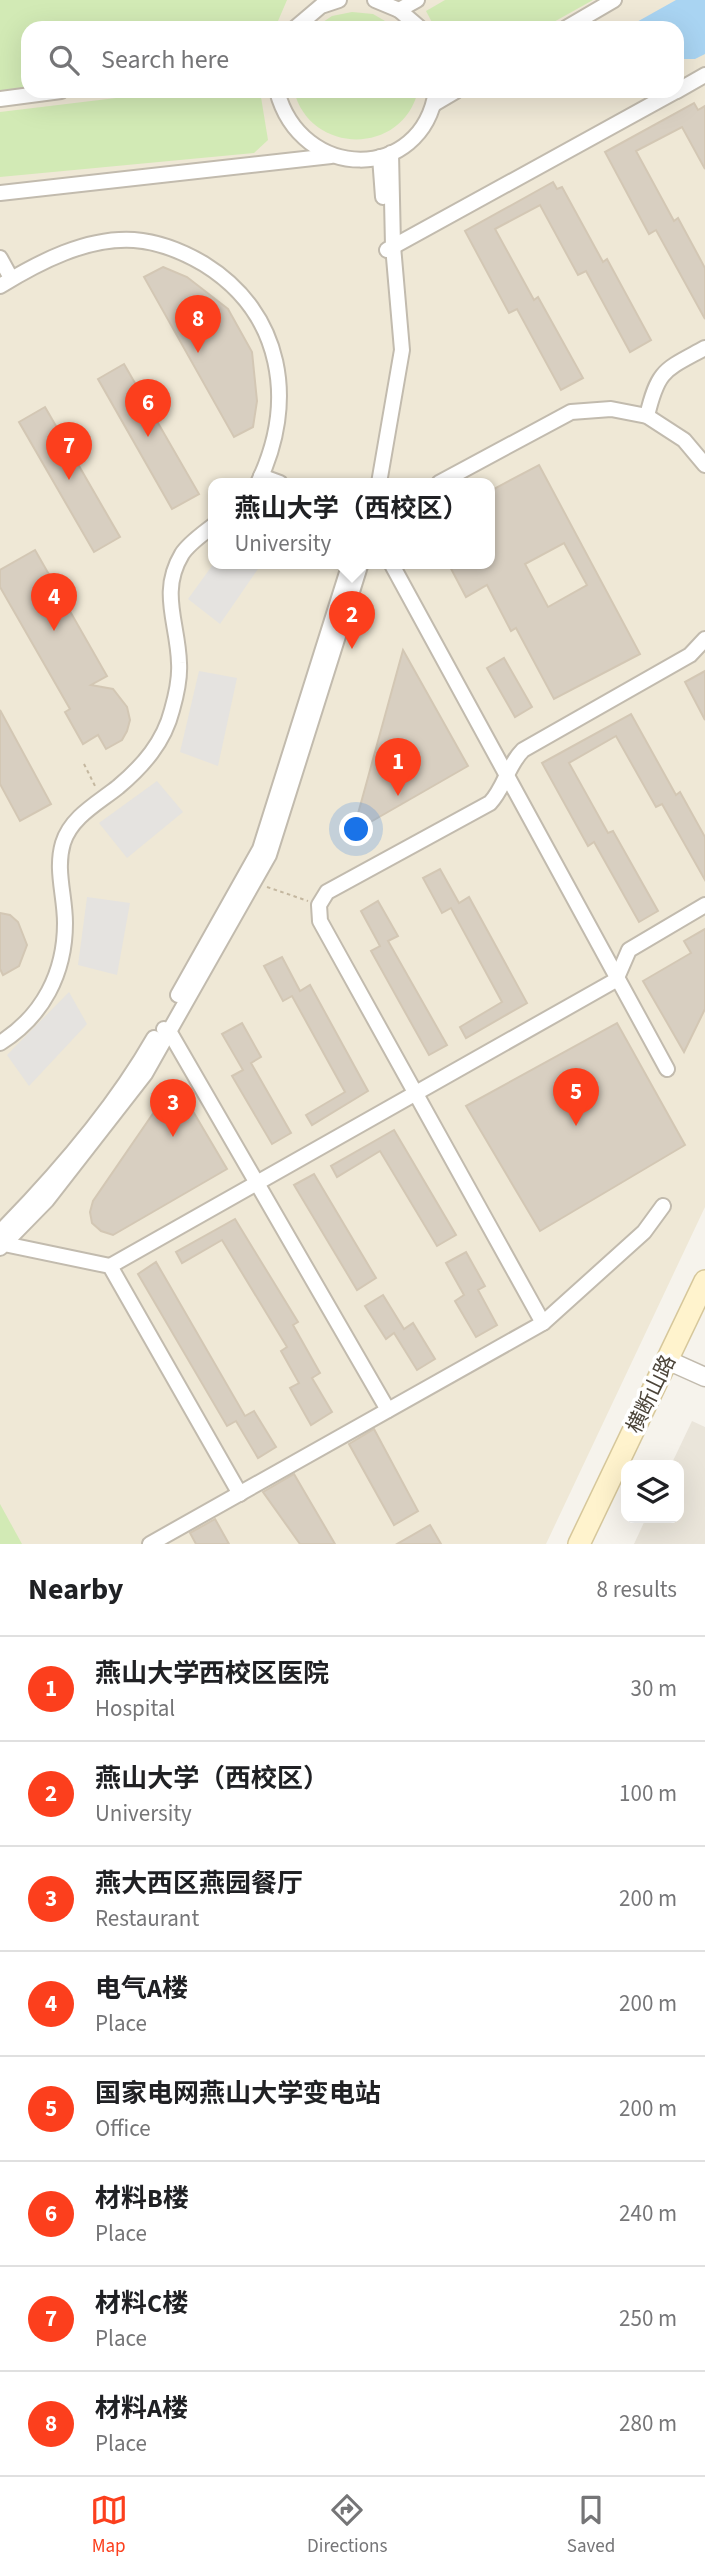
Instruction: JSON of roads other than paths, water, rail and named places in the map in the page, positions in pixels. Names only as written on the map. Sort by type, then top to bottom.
[{"type":"main road","name":"横断山路","points":[[579,1544],[705,1281]]},
{"type":"street","points":[[303,21],[321,6],[339,0]]},
{"type":"street","points":[[375,0],[399,9],[412,21]]},
{"type":"street","points":[[399,9],[416,0]]},
{"type":"street","points":[[578,21],[614,0]]},
{"type":"street","points":[[684,87],[705,75]]},
{"type":"street","points":[[0,99],[21,96]]},
{"type":"street","points":[[280,98],[282,109],[294,129],[311,145],[331,156]]},
{"type":"street","points":[[0,193],[331,156],[356,160],[386,155],[410,141],[425,124],[435,98]]},
{"type":"street","points":[[390,248],[664,98]]},
{"type":"street","points":[[370,478],[392,349],[386,155]]},
{"type":"street","points":[[0,258],[6,282],[80,246],[133,240],[178,248],[218,273],[250,302],[273,347],[280,395],[272,441],[259,478]]},
{"type":"street","points":[[380,478],[402,350],[390,248]]},
{"type":"street","points":[[647,416],[653,391],[663,372],[705,348]]},
{"type":"street","points":[[448,478],[571,412],[611,409],[647,416],[684,440],[705,465]]},
{"type":"street","points":[[0,1043],[25,1025],[46,999],[61,965],[65,922],[59,872],[63,841],[81,814],[153,754],[172,712],[179,664],[169,600],[173,579],[183,553],[208,530]]},
{"type":"street","points":[[165,1029],[260,849],[349,569]]},
{"type":"street","points":[[359,569],[269,855],[165,1029],[1,1241],[110,1266],[616,980],[629,950],[705,905]]},
{"type":"street","points":[[394,569],[616,980],[667,1069]]},
{"type":"street","points":[[543,1323],[320,921],[318,905],[327,892],[490,803],[499,793],[513,760],[523,750],[690,655],[705,639]]},
{"type":"street","points":[[165,1029],[388,1410]]},
{"type":"street","points":[[150,1544],[543,1323],[644,1232],[663,1206]]},
{"type":"street","points":[[110,1266],[240,1494]]},
{"type":"street","points":[[667,1360],[705,1377]]},
{"type":"water","points":[[676,0],[705,0],[705,54],[695,59],[684,59],[684,21],[638,21]]},
{"type":"place","name":"材料A楼","points":[[198,353]]},
{"type":"place","name":"材料B楼","points":[[148,437]]},
{"type":"place","name":"材料C楼","points":[[69,480]]},
{"type":"place","name":"电气A楼","points":[[54,631]]},
{"type":"place","name":"燕山大学（西校区）","points":[[352,649]]},
{"type":"place","name":"燕山大学西校区医院","points":[[398,796]]},
{"type":"place","name":"国家电网燕山大学变电站","points":[[576,1126]]},
{"type":"place","name":"燕大西区燕园餐厅","points":[[173,1137]]}]
